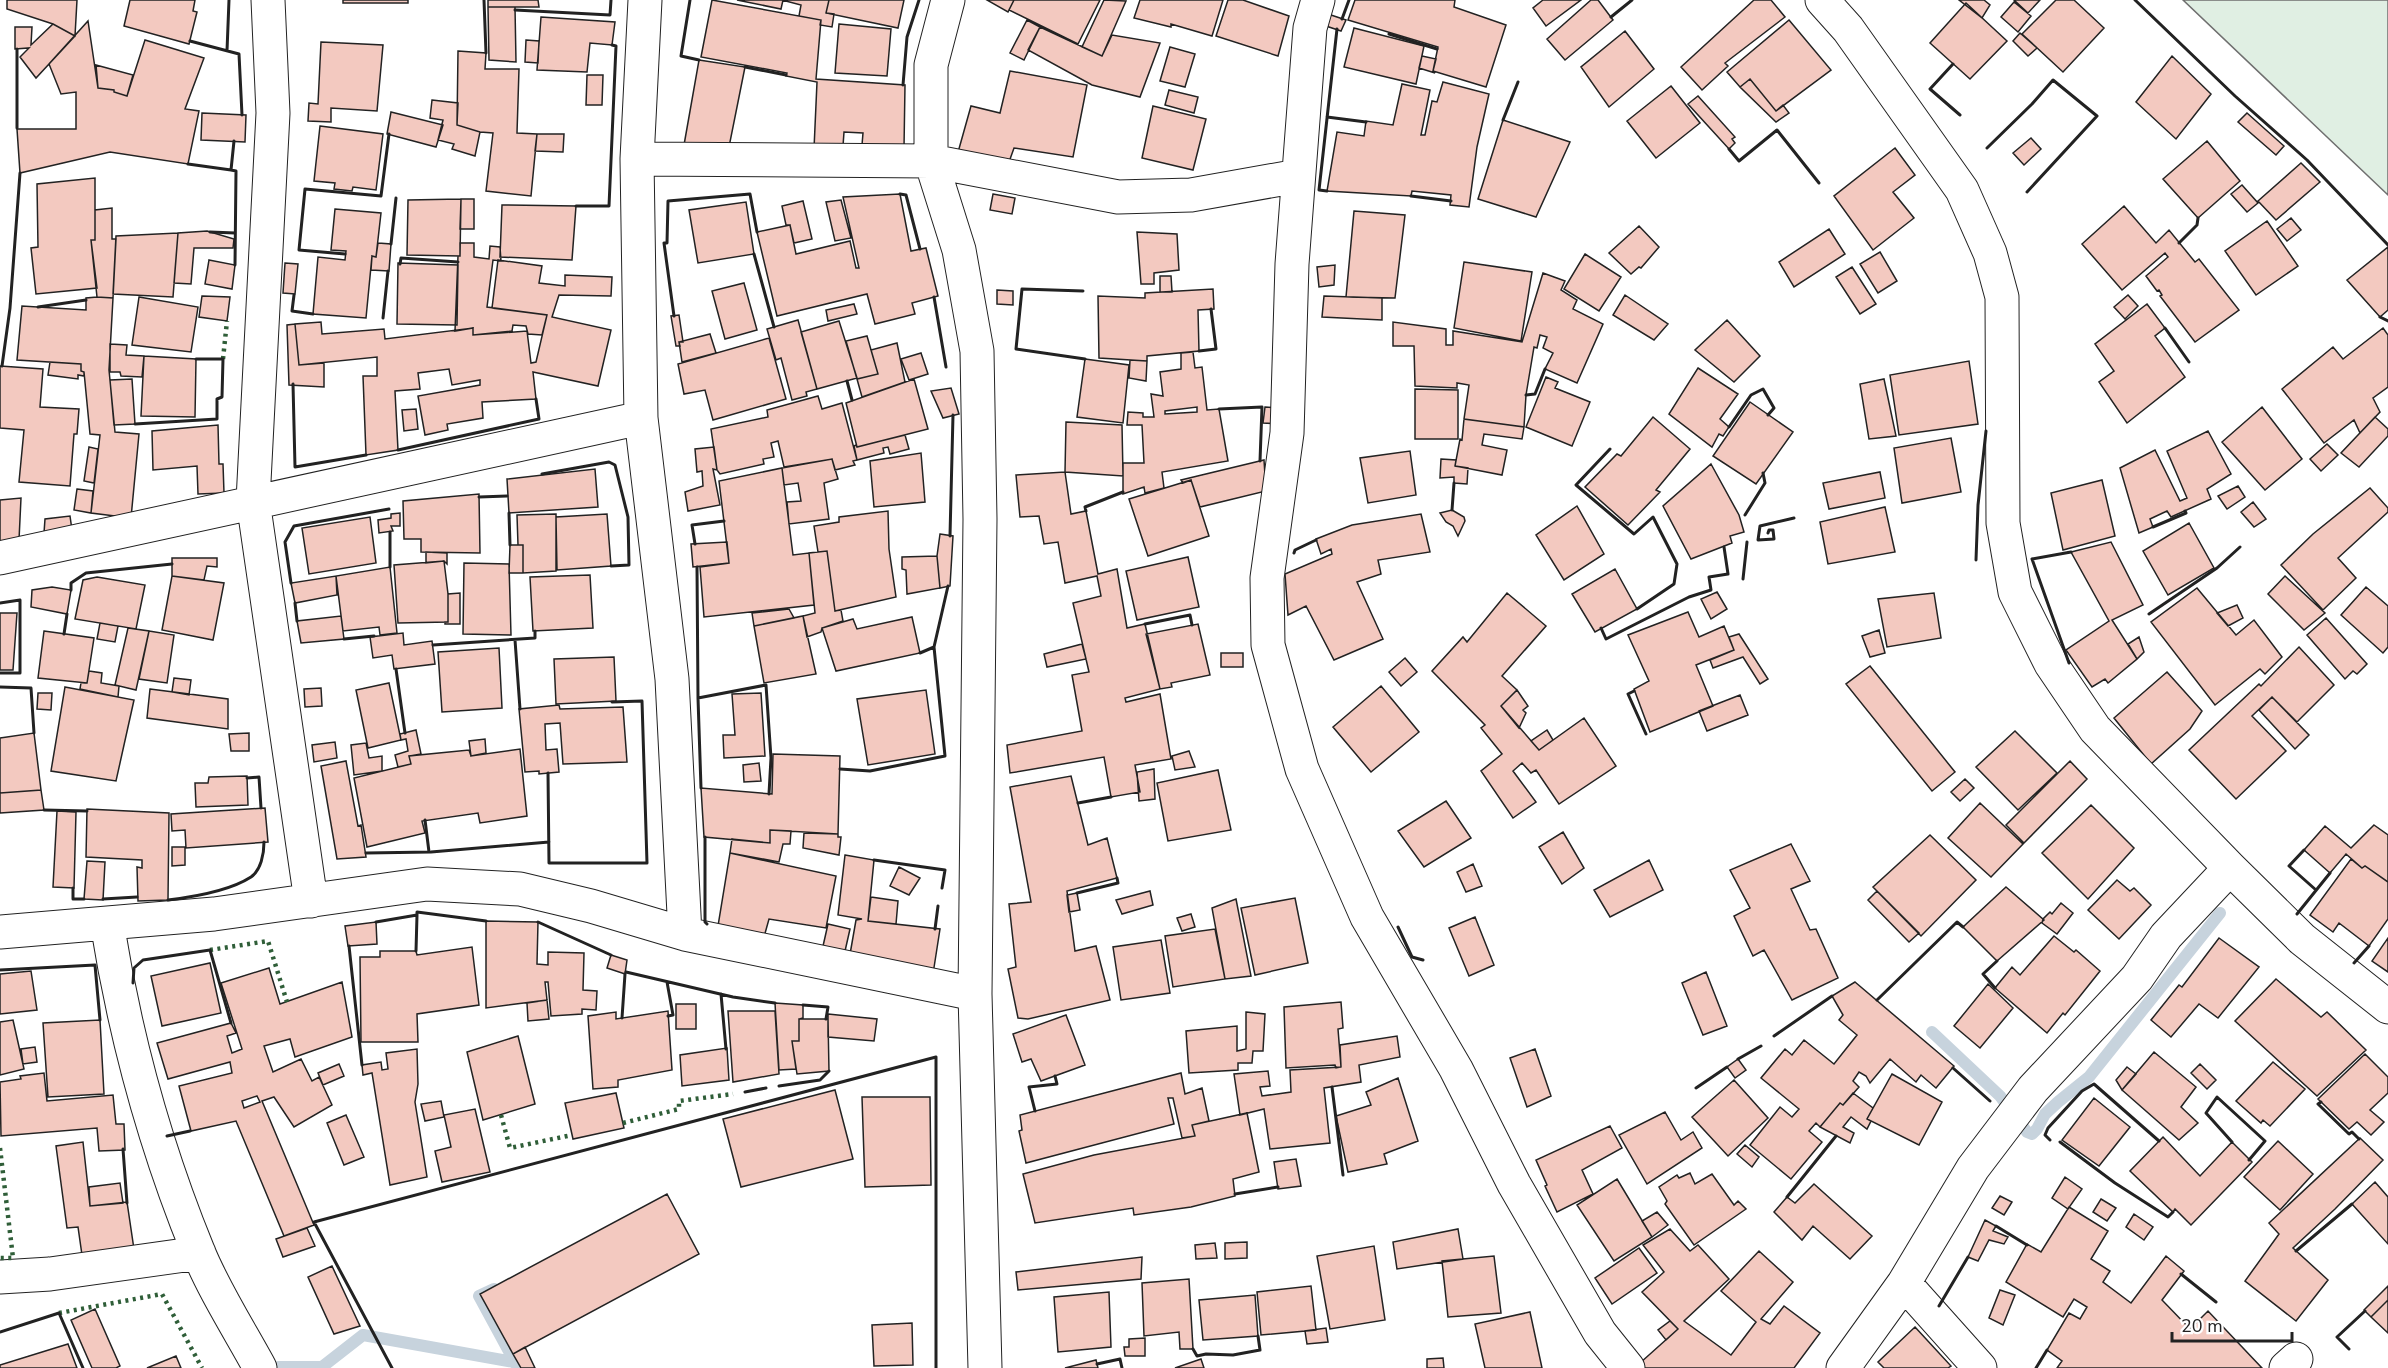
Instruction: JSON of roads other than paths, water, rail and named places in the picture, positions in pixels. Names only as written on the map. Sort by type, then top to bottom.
[{"type":"street","points":[[268,0],[273,113],[253,501],[311,901]]},
{"type":"street","points":[[645,0],[637,159],[641,418],[672,679],[685,934]]},
{"type":"street","points":[[948,0],[931,65],[931,161],[959,250],[977,351],[980,519],[975,994],[985,1368]]},
{"type":"street","points":[[1318,0],[1310,28],[1298,176],[1292,264],[1287,433],[1267,578],[1268,645],[1302,769],[1367,917],[1456,1069],[1514,1184],[1600,1333],[1628,1368]]},
{"type":"street","points":[[1821,0],[1848,29],[1962,190],[1990,254],[2002,297],[2003,523],[2015,592],[2050,664],[2095,729],[2230,868],[2302,939],[2388,1007]]},
{"type":"street","points":[[637,159],[931,161],[1118,197],[1191,195],[1298,176]]},
{"type":"street","points":[[0,558],[641,418]]},
{"type":"street","points":[[1843,1368],[1904,1283],[1973,1168],[2033,1089],[2137,978],[2166,936],[2230,868]]},
{"type":"street","points":[[0,932],[214,914],[427,884],[520,889],[591,906],[685,934],[975,994]]},
{"type":"street","points":[[107,923],[118,993],[152,1127],[199,1254],[260,1368]]},
{"type":"street","points":[[0,1277],[50,1274],[199,1254]]},
{"type":"street","points":[[1904,1283],[1980,1368]]},
{"type":"waterway","points":[[1932,1032],[2000,1096],[2027,1132],[2032,1134],[2045,1114],[2089,1077],[2220,913]]},
{"type":"waterway","points":[[494,1289],[479,1296],[518,1368]]},
{"type":"waterway","points":[[278,1367],[322,1367],[363,1335],[514,1362]]}]
